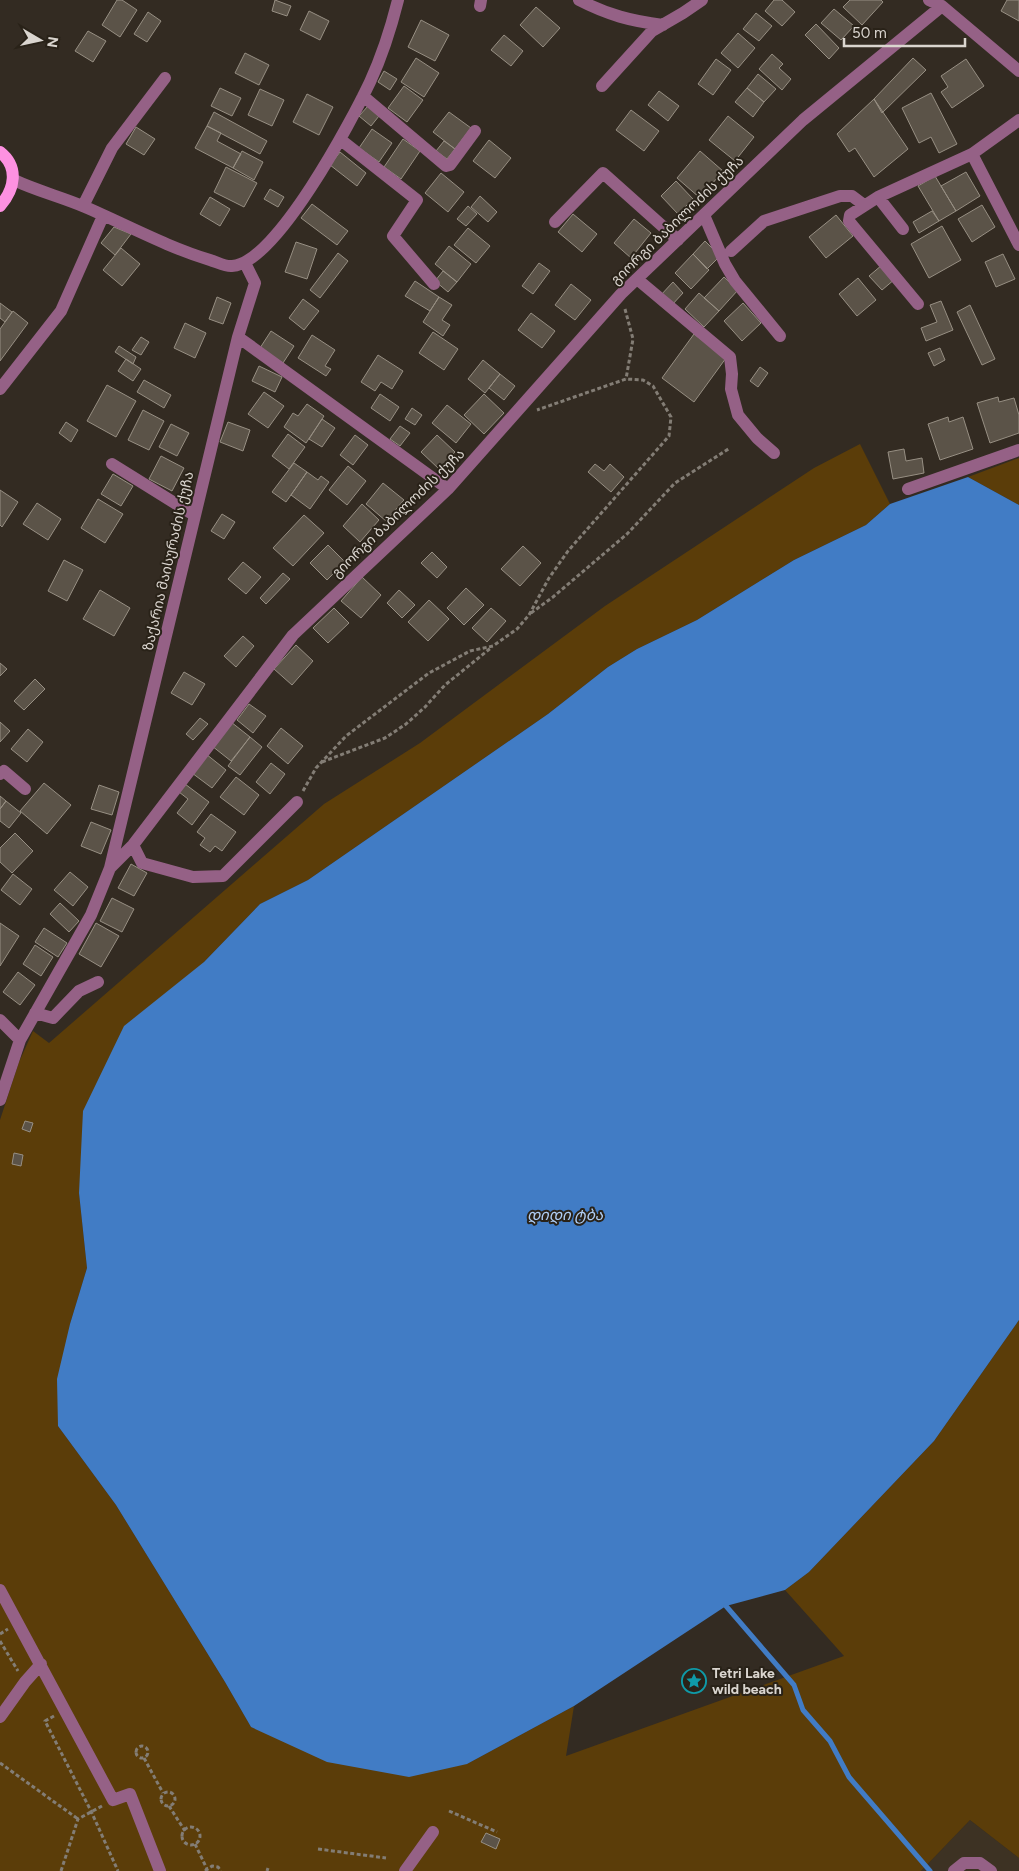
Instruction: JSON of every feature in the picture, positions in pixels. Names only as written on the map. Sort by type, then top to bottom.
[{"type":"main road","points":[[0,152],[9,159],[14,180],[5,200],[0,206]]},
{"type":"street","points":[[14,180],[38,191],[82,206],[181,251],[231,266],[245,263],[266,247],[293,213],[341,140],[363,96],[392,23],[398,0]]},
{"type":"street","points":[[579,0],[603,12],[632,21],[663,24]]},
{"type":"street","points":[[602,86],[652,30],[702,0]]},
{"type":"street","points":[[930,0],[942,6],[1019,71]]},
{"type":"street","name":"გიორგი ბაბილოძის ქუჩა","points":[[0,1100],[20,1040],[91,915],[110,868],[133,845],[293,634],[448,489],[621,294],[803,120],[942,6]]},
{"type":"street","points":[[82,206],[112,148],[166,78]]},
{"type":"street","points":[[363,96],[446,166],[450,165],[475,132]]},
{"type":"street","points":[[918,304],[849,221],[850,215],[878,197],[972,154],[1019,120]]},
{"type":"street","points":[[341,140],[417,200],[393,236],[434,284]]},
{"type":"street","points":[[972,154],[1019,245]]},
{"type":"street","points":[[555,222],[603,173],[678,240]]},
{"type":"street","points":[[731,251],[764,221],[840,196],[852,196],[864,205]]},
{"type":"street","points":[[878,197],[902,229]]},
{"type":"street","points":[[704,215],[725,264],[735,280],[780,336]]},
{"type":"street","points":[[0,390],[60,311],[103,216]]},
{"type":"street","name":"ზაქარია მაისურაძის ქუჩა","points":[[110,868],[194,515],[238,337],[254,283],[245,263]]},
{"type":"street","points":[[637,279],[730,357],[731,389],[738,415],[756,438],[774,453]]},
{"type":"street","points":[[238,337],[448,489]]},
{"type":"street","points":[[908,488],[1019,450]]},
{"type":"street","points":[[112,464],[194,515]]},
{"type":"street","points":[[0,774],[4,771],[25,789]]},
{"type":"street","points":[[133,845],[142,863],[193,877],[223,876],[297,802]]},
{"type":"street","points":[[35,1014],[53,1018],[79,990],[98,982]]},
{"type":"street","points":[[0,1020],[20,1040]]},
{"type":"street","points":[[0,1590],[66,1709],[113,1800],[130,1794],[160,1871]]},
{"type":"street","points":[[0,1717],[25,1682],[41,1664]]},
{"type":"street","points":[[405,1871],[433,1832]]},
{"type":"street","points":[[954,1871],[964,1863],[980,1863],[991,1871]]},
{"type":"path","points":[[621,294],[633,339],[626,379]]},
{"type":"path","points":[[320,763],[385,738],[406,724],[425,708],[445,685],[493,646],[517,630],[529,615],[549,578],[568,551],[669,436],[671,417],[653,386],[643,380],[626,379],[511,418]]},
{"type":"path","points":[[529,615],[627,534],[675,483],[730,448]]},
{"type":"path","points":[[297,802],[320,763],[346,736],[430,673],[470,652],[493,646]]},
{"type":"path","points":[[0,1642],[25,1682]]},
{"type":"path","points":[[66,1709],[45,1721],[91,1811],[118,1871]]},
{"type":"path","points":[[144,1758],[164,1793]]},
{"type":"path","points":[[0,1763],[78,1819]]},
{"type":"path","points":[[164,1793],[168,1792],[174,1795],[174,1801],[170,1806]]},
{"type":"path","points":[[164,1793],[161,1797],[162,1802],[170,1806],[184,1830],[182,1836],[184,1842],[189,1845],[195,1844],[200,1837],[198,1831],[190,1828],[184,1830]]},
{"type":"path","points":[[61,1871],[78,1819],[113,1800]]},
{"type":"path","points":[[449,1811],[497,1832]]},
{"type":"path","points":[[195,1844],[206,1870],[215,1866],[221,1871]]},
{"type":"path","points":[[318,1848],[386,1858]]},
{"type":"shaded area","points":[[860,444],[890,504],[866,525],[794,560],[697,620],[637,649],[608,667],[548,714],[308,880],[260,904],[204,962],[79,1193],[87,1268],[70,1324],[58,1426],[116,1505],[251,1727],[467,1764],[574,1706],[566,1756],[844,1656],[785,1590],[809,1572],[934,1441],[1019,1320],[1019,1858],[970,1820],[921,1871],[0,1871],[0,1120],[19,1062],[33,1031],[49,1043],[324,804],[420,743],[605,606],[814,468]]},
{"type":"shaded area","points":[[1019,458],[1019,505],[968,477]]},
{"type":"shaded area","points":[[970,1820],[1019,1858],[1019,1871],[921,1871]]},
{"type":"water","name":"დიდი ტბა","points":[[968,477],[1019,505],[1019,1320],[934,1441],[809,1572],[785,1590],[726,1606],[574,1706],[467,1764],[409,1777],[327,1762],[251,1727],[116,1505],[58,1426],[57,1379],[70,1324],[87,1268],[79,1193],[83,1111],[124,1026],[204,962],[260,904],[308,880],[548,714],[608,667],[637,649],[697,620],[794,560],[866,525],[890,504]]},
{"type":"building","points":[[117,0],[122,0],[137,10],[120,37],[102,25]]},
{"type":"building","points":[[275,0],[291,6],[287,16],[272,11]]},
{"type":"building","points":[[774,0],[782,0],[795,12],[782,26],[765,11]]},
{"type":"building","points":[[850,0],[881,0],[883,2],[862,25],[843,7]]},
{"type":"building","points":[[1007,0],[1019,0],[1019,21],[1001,11]]},
{"type":"building","points":[[536,7],[560,28],[543,47],[520,25]]},
{"type":"building","points":[[834,9],[854,26],[841,40],[821,23]]},
{"type":"building","points":[[309,11],[329,21],[320,40],[300,30]]},
{"type":"building","points":[[148,12],[161,21],[147,42],[134,34]]},
{"type":"building","points":[[756,13],[772,26],[759,41],[743,29]]},
{"type":"building","points":[[421,20],[449,35],[435,61],[408,47]]},
{"type":"building","points":[[816,24],[839,48],[829,59],[805,35]]},
{"type":"building","points":[[88,31],[106,41],[93,62],[75,51]]},
{"type":"building","points":[[738,33],[755,48],[738,68],[721,53]]},
{"type":"building","points":[[504,35],[523,51],[511,66],[491,50]]},
{"type":"building","points":[[245,53],[269,65],[259,85],[235,73]]},
{"type":"building","points":[[772,54],[783,64],[779,68],[791,79],[782,90],[759,69]]},
{"type":"building","points":[[416,58],[439,73],[424,97],[401,82]]},
{"type":"building","points":[[913,58],[926,70],[882,113],[874,99]]},
{"type":"building","points":[[716,59],[731,70],[713,95],[698,84]]},
{"type":"building","points":[[966,59],[984,86],[952,108],[941,92],[948,87],[941,76]]},
{"type":"building","points":[[384,71],[397,79],[390,90],[378,82]]},
{"type":"building","points":[[758,74],[776,89],[764,102],[747,88]]},
{"type":"building","points":[[404,86],[423,100],[407,122],[388,108]]},
{"type":"building","points":[[220,88],[241,98],[232,116],[211,106]]},
{"type":"building","points":[[747,88],[764,102],[753,117],[735,102]]},
{"type":"building","points":[[260,89],[284,100],[272,126],[248,115]]},
{"type":"building","points":[[659,91],[679,106],[668,121],[648,105]]},
{"type":"building","points":[[931,93],[957,144],[939,153],[931,137],[919,143],[902,108]]},
{"type":"building","points":[[307,94],[333,107],[319,135],[293,122]]},
{"type":"building","points":[[874,99],[908,149],[874,177],[855,148],[849,152],[837,134]]},
{"type":"building","points":[[368,106],[379,116],[371,126],[359,116]]},
{"type":"building","points":[[631,110],[659,131],[644,151],[616,130]]},
{"type":"building","points":[[214,112],[267,141],[260,154],[207,126]]},
{"type":"building","points":[[449,112],[471,128],[455,149],[433,132]]},
{"type":"building","points":[[728,116],[754,137],[735,161],[709,140]]},
{"type":"building","points":[[207,126],[221,133],[217,141],[241,154],[233,168],[195,148]]},
{"type":"building","points":[[136,127],[155,139],[144,155],[126,144]]},
{"type":"building","points":[[372,129],[392,143],[379,162],[359,148]]},
{"type":"building","points":[[403,139],[420,151],[401,179],[384,167]]},
{"type":"building","points":[[489,140],[511,158],[495,178],[473,161]]},
{"type":"building","points":[[444,141],[455,149],[447,159],[436,151]]},
{"type":"building","points":[[242,151],[263,162],[254,180],[233,168]]},
{"type":"building","points":[[700,151],[723,171],[700,198],[677,178]]},
{"type":"building","points":[[340,152],[366,173],[357,186],[330,165]]},
{"type":"building","points":[[226,167],[257,183],[244,207],[214,192]]},
{"type":"building","points":[[966,172],[980,196],[956,211],[941,186]]},
{"type":"building","points":[[441,173],[464,192],[448,212],[425,193]]},
{"type":"building","points":[[935,176],[956,211],[939,221],[918,186]]},
{"type":"building","points":[[676,181],[693,199],[678,214],[661,196]]},
{"type":"building","points":[[270,189],[284,197],[278,207],[264,199]]},
{"type":"building","points":[[480,196],[497,212],[488,222],[471,207]]},
{"type":"building","points":[[210,197],[230,209],[220,226],[200,214]]},
{"type":"building","points":[[312,204],[348,231],[337,245],[301,218]]},
{"type":"building","points":[[982,205],[995,227],[972,242],[958,219]]},
{"type":"building","points":[[468,206],[477,214],[466,226],[457,219]]},
{"type":"building","points":[[932,211],[939,221],[919,233],[913,222]]},
{"type":"building","points":[[573,214],[597,234],[582,252],[558,232]]},
{"type":"building","points":[[836,215],[853,236],[826,258],[809,237]]},
{"type":"building","points":[[634,219],[651,233],[631,258],[614,243]]},
{"type":"building","points":[[942,226],[961,260],[929,278],[911,244]]},
{"type":"building","points":[[114,227],[131,234],[115,255],[101,243]]},
{"type":"building","points":[[468,228],[490,246],[476,263],[454,245]]},
{"type":"building","points":[[705,241],[720,256],[707,269],[693,254]]},
{"type":"building","points":[[296,242],[317,249],[307,279],[285,272]]},
{"type":"building","points":[[449,246],[471,264],[457,282],[435,264]]},
{"type":"building","points":[[121,248],[140,264],[122,286],[103,270]]},
{"type":"building","points":[[338,253],[348,261],[320,298],[310,290]]},
{"type":"building","points":[[693,254],[709,270],[691,289],[675,273]]},
{"type":"building","points":[[1003,254],[1015,279],[996,287],[985,262]]},
{"type":"building","points":[[539,263],[550,271],[533,294],[522,286]]},
{"type":"building","points":[[882,265],[895,279],[882,290],[869,276]]},
{"type":"building","points":[[443,271],[457,282],[448,292],[435,281]]},
{"type":"building","points":[[724,277],[738,290],[719,311],[704,298]]},
{"type":"building","points":[[858,278],[876,300],[857,316],[839,294]]},
{"type":"building","points":[[415,281],[439,297],[430,311],[405,296]]},
{"type":"building","points":[[673,282],[683,293],[671,306],[660,296]]},
{"type":"building","points":[[571,284],[591,300],[575,320],[555,305]]},
{"type":"building","points":[[699,293],[719,311],[704,327],[685,309]]},
{"type":"building","points":[[217,297],[231,303],[223,324],[209,319]]},
{"type":"building","points":[[439,297],[452,305],[442,320],[450,325],[443,336],[423,322]]},
{"type":"building","points":[[303,299],[319,311],[304,330],[289,318]]},
{"type":"building","points":[[941,301],[953,330],[926,341],[921,328],[937,322],[930,305]]},
{"type":"building","points":[[0,303],[12,312],[5,322],[0,318]]},
{"type":"building","points":[[743,303],[761,323],[742,341],[724,321]]},
{"type":"building","points":[[970,305],[995,359],[982,365],[957,312]]},
{"type":"building","points":[[13,311],[28,323],[0,361],[0,329]]},
{"type":"building","points":[[531,313],[555,331],[542,348],[518,330]]},
{"type":"building","points":[[185,323],[206,333],[195,358],[174,348]]},
{"type":"building","points":[[271,331],[294,346],[283,363],[260,348]]},
{"type":"building","points":[[433,332],[458,349],[444,370],[419,353]]},
{"type":"building","points":[[694,334],[726,358],[694,402],[662,378]]},
{"type":"building","points":[[312,335],[335,350],[325,366],[331,369],[326,376],[298,358]]},
{"type":"building","points":[[141,337],[149,342],[141,355],[132,350]]},
{"type":"building","points":[[119,346],[136,357],[133,364],[115,352]]},
{"type":"building","points":[[940,348],[945,360],[934,366],[928,353]]},
{"type":"building","points":[[378,355],[403,371],[392,389],[381,382],[375,391],[361,382]]},
{"type":"building","points":[[126,359],[141,369],[133,381],[118,371]]},
{"type":"building","points":[[483,360],[500,374],[485,393],[468,379]]},
{"type":"building","points":[[259,366],[282,377],[275,392],[252,381]]},
{"type":"building","points":[[760,367],[768,373],[758,387],[750,381]]},
{"type":"building","points":[[500,374],[515,386],[504,400],[489,388]]},
{"type":"building","points":[[144,380],[171,395],[164,408],[137,392]]},
{"type":"building","points":[[107,385],[136,401],[116,437],[87,421]]},
{"type":"building","points":[[264,392],[284,406],[268,428],[248,414]]},
{"type":"building","points":[[380,394],[399,407],[390,421],[371,408]]},
{"type":"building","points":[[484,394],[504,413],[484,434],[464,415]]},
{"type":"building","points":[[998,397],[999,402],[1014,398],[1019,415],[1019,433],[990,443],[977,403]]},
{"type":"building","points":[[307,404],[324,416],[306,443],[284,427],[293,413],[298,416]]},
{"type":"building","points":[[447,405],[471,424],[456,443],[432,423]]},
{"type":"building","points":[[412,408],[422,415],[415,425],[405,419]]},
{"type":"building","points":[[143,410],[164,421],[149,450],[128,440]]},
{"type":"building","points":[[948,417],[949,422],[963,417],[973,449],[940,460],[928,424]]},
{"type":"building","points":[[322,419],[335,428],[322,447],[309,439]]},
{"type":"building","points":[[66,422],[78,430],[71,442],[59,433]]},
{"type":"building","points":[[228,422],[250,430],[243,451],[220,442]]},
{"type":"building","points":[[171,424],[189,433],[177,456],[159,447]]},
{"type":"building","points":[[400,426],[410,433],[400,446],[390,439]]},
{"type":"building","points":[[288,434],[305,447],[289,469],[272,456]]},
{"type":"building","points":[[355,435],[368,445],[353,465],[340,455]]},
{"type":"building","points":[[437,435],[455,452],[439,469],[421,452]]},
{"type":"building","points":[[904,449],[906,461],[922,458],[924,473],[893,479],[888,452]]},
{"type":"building","points":[[161,456],[184,468],[172,491],[149,479]]},
{"type":"building","points":[[294,463],[307,472],[286,502],[272,492]]},
{"type":"building","points":[[595,464],[604,471],[610,464],[624,477],[611,492],[588,472]]},
{"type":"building","points":[[348,466],[366,481],[347,505],[329,490]]},
{"type":"building","points":[[307,472],[318,480],[321,476],[329,482],[310,509],[291,495]]},
{"type":"building","points":[[113,474],[133,486],[121,506],[101,494]]},
{"type":"building","points":[[383,483],[404,500],[386,521],[366,504]]},
{"type":"building","points":[[0,490],[18,502],[2,527],[0,525]]},
{"type":"building","points":[[98,499],[123,514],[105,543],[81,528]]},
{"type":"building","points":[[37,503],[61,519],[48,540],[23,524]]},
{"type":"building","points":[[362,504],[379,520],[360,542],[343,526]]},
{"type":"building","points":[[222,514],[235,522],[224,539],[211,531]]},
{"type":"building","points":[[304,515],[324,533],[293,566],[273,548]]},
{"type":"building","points":[[328,545],[345,562],[327,580],[310,563]]},
{"type":"building","points":[[523,546],[541,563],[520,586],[501,569]]},
{"type":"building","points":[[432,552],[447,567],[437,578],[421,563]]},
{"type":"building","points":[[64,560],[83,570],[67,601],[48,591]]},
{"type":"building","points":[[243,562],[261,577],[246,594],[228,579]]},
{"type":"building","points":[[283,573],[290,579],[266,604],[260,598]]},
{"type":"building","points":[[362,577],[381,595],[361,618],[341,601]]},
{"type":"building","points":[[466,588],[484,605],[464,625],[447,608]]},
{"type":"building","points":[[100,590],[130,608],[114,636],[83,619]]},
{"type":"building","points":[[399,590],[415,605],[402,618],[387,603]]},
{"type":"building","points":[[429,600],[449,619],[428,641],[408,622]]},
{"type":"building","points":[[334,608],[349,623],[328,643],[313,628]]},
{"type":"building","points":[[491,608],[506,621],[487,642],[472,628]]},
{"type":"building","points":[[243,636],[254,646],[236,667],[224,656]]},
{"type":"building","points":[[296,645],[313,661],[292,685],[274,669]]},
{"type":"building","points":[[0,663],[7,669],[0,676]]},
{"type":"building","points":[[184,672],[205,684],[192,705],[171,693]]},
{"type":"building","points":[[35,679],[45,689],[24,710],[14,701]]},
{"type":"building","points":[[249,704],[266,716],[253,733],[237,720]]},
{"type":"building","points":[[200,718],[208,724],[193,740],[186,734]]},
{"type":"building","points":[[0,722],[10,731],[0,742]]},
{"type":"building","points":[[231,722],[250,737],[231,761],[212,746]]},
{"type":"building","points":[[281,728],[303,746],[288,764],[267,746]]},
{"type":"building","points":[[28,729],[43,742],[27,762],[11,749]]},
{"type":"building","points":[[250,737],[262,747],[240,775],[228,766]]},
{"type":"building","points":[[206,754],[226,770],[212,788],[192,773]]},
{"type":"building","points":[[271,763],[285,774],[270,794],[256,782]]},
{"type":"building","points":[[236,777],[259,795],[244,815],[220,797]]},
{"type":"building","points":[[44,783],[71,805],[47,834],[20,811]]},
{"type":"building","points":[[185,784],[209,802],[192,825],[177,813],[188,799],[179,792]]},
{"type":"building","points":[[99,785],[119,792],[112,815],[91,809]]},
{"type":"building","points":[[0,796],[6,801],[0,809]]},
{"type":"building","points":[[6,801],[21,813],[9,828],[0,821],[0,809]]},
{"type":"building","points":[[211,814],[236,832],[222,851],[215,846],[210,852],[200,845],[205,838],[197,832]]},
{"type":"building","points":[[91,822],[111,830],[101,854],[81,846]]},
{"type":"building","points":[[15,833],[33,851],[12,873],[0,862],[0,848]]},
{"type":"building","points":[[131,864],[147,873],[134,896],[118,888]]},
{"type":"building","points":[[70,872],[88,887],[73,906],[54,890]]},
{"type":"building","points":[[13,874],[32,889],[20,905],[1,890]]},
{"type":"building","points":[[112,898],[134,909],[122,932],[100,921]]},
{"type":"building","points":[[60,903],[79,921],[69,932],[50,914]]},
{"type":"building","points":[[0,923],[19,936],[0,966]]},
{"type":"building","points":[[96,923],[119,936],[101,967],[79,954]]},
{"type":"building","points":[[44,928],[67,943],[58,957],[35,942]]},
{"type":"building","points":[[35,945],[53,957],[41,976],[23,964]]},
{"type":"building","points":[[18,972],[35,985],[20,1005],[3,992]]},
{"type":"building","points":[[25,1121],[33,1123],[30,1132],[22,1129]]},
{"type":"building","points":[[14,1153],[23,1155],[21,1166],[12,1164]]},
{"type":"building","points":[[486,1833],[500,1839],[496,1849],[481,1842]]},
{"type":"waterway","points":[[726,1606],[794,1685],[803,1710],[830,1741],[849,1777],[930,1871]]},
{"type":"place","name":"Tetri Lake wild beach","points":[[694,1681]]}]
